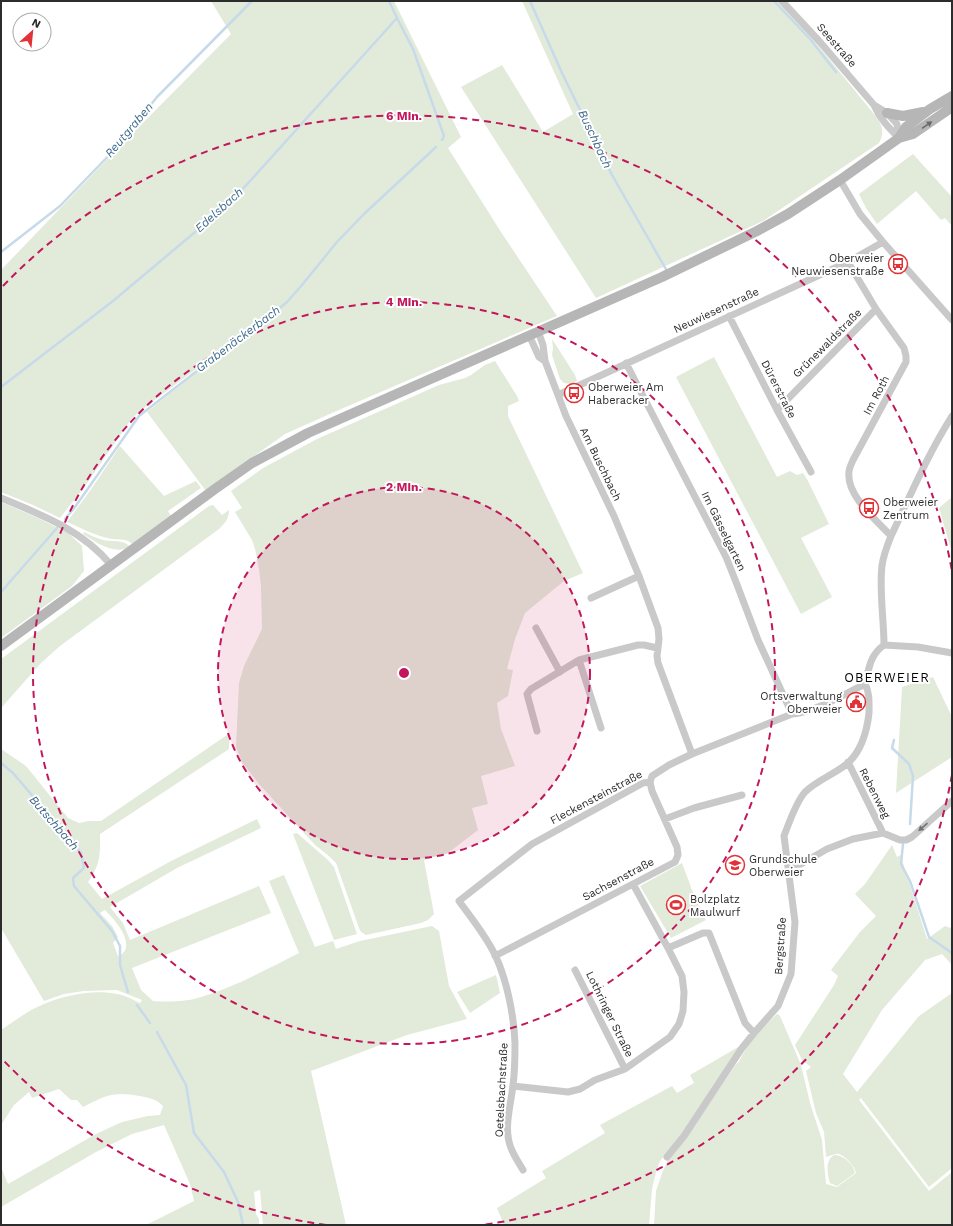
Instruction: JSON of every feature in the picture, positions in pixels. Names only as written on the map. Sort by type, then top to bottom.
[{"type":"main road","points":[[899,138],[906,127],[952,96]]},
{"type":"main road","points":[[1,646],[221,484],[252,463],[289,442],[662,277],[757,231],[788,214],[840,180],[899,138],[913,134],[952,107]]},
{"type":"main road","points":[[887,113],[904,116],[930,110]]},
{"type":"street","name":"Seestraße","points":[[782,1],[816,37],[874,105],[878,114],[899,138]]},
{"type":"street","name":"Seestraße","points":[[874,105],[887,113],[897,124],[899,138]]},
{"type":"street","points":[[840,180],[860,214],[952,320]]},
{"type":"street","name":"Neuwiesenstraße","points":[[558,395],[848,262],[883,242]]},
{"type":"street","name":"Im Roth","points":[[848,262],[876,309],[904,348],[906,356],[906,362],[848,471],[849,480],[858,500],[890,536]]},
{"type":"street","name":"Grünewaldstraße","points":[[777,410],[876,309]]},
{"type":"street","name":"Dürerstraße","points":[[729,316],[777,410],[811,472]]},
{"type":"street","name":"Am Buschbach","points":[[534,333],[539,357],[545,361],[566,416],[614,516],[639,576],[658,628],[658,663],[692,754]]},
{"type":"street","name":"Im Gässelgarten","points":[[626,363],[726,557],[758,640],[792,714]]},
{"type":"street","points":[[884,645],[882,572],[890,536],[944,428],[952,416]]},
{"type":"street","points":[[1,498],[71,530],[92,545],[111,565]]},
{"type":"street","points":[[590,598],[639,576]]},
{"type":"street","points":[[536,628],[560,672]]},
{"type":"street","points":[[537,731],[527,694],[531,688],[579,660],[638,645],[657,648]]},
{"type":"street","points":[[864,684],[872,657],[877,650],[884,645],[918,647],[952,654]]},
{"type":"street","points":[[579,660],[601,728]]},
{"type":"street","name":"Fleckensteinstraße","points":[[460,901],[532,844],[643,783],[650,782],[652,776],[669,765],[692,754],[792,714],[801,713],[841,696],[864,684]]},
{"type":"street","name":"Bergstraße","points":[[667,1157],[684,1136],[733,1061],[754,1033],[778,1006],[791,974],[795,922],[784,836],[788,824],[805,792],[848,762],[857,751],[865,735],[868,722],[868,690],[864,684]]},
{"type":"street","name":"Rebenweg","points":[[848,762],[884,833]]},
{"type":"street","name":"Sachsenstraße","points":[[495,956],[675,862],[678,855],[677,847],[652,791],[650,782]]},
{"type":"street","points":[[665,819],[694,808],[742,795]]},
{"type":"street","name":"Rebenweg","points":[[788,864],[801,864],[827,850],[853,840],[884,833],[900,840],[906,840],[912,837],[952,801]]},
{"type":"street","points":[[513,1086],[568,1092],[580,1089],[595,1080],[625,1068],[670,1037],[679,1024],[683,1012],[684,992],[682,976],[633,884]]},
{"type":"street","name":"Oetelsbachstraße","points":[[460,901],[479,928],[495,956],[502,972],[510,1006],[515,1041],[513,1086],[508,1116],[509,1140],[511,1148],[523,1170]]},
{"type":"street","points":[[668,948],[703,933],[710,933],[745,1023],[754,1033]]},
{"type":"street","name":"Lothringer Straße","points":[[575,970],[625,1068]]},
{"type":"green space","points":[[211,1],[394,1],[461,137],[448,148],[501,232],[557,316],[285,434],[206,491],[147,412],[267,316],[132,418],[85,486],[60,518],[1,492],[1,270],[119,147],[231,34]]},
{"type":"green space","points":[[522,1],[778,1],[799,22],[878,119],[882,131],[881,140],[879,143],[763,221],[596,298],[461,87],[502,65],[543,132],[573,114]]},
{"type":"green space","points":[[913,154],[952,197],[952,226],[945,218],[941,220],[916,191],[877,224],[866,208],[859,194]]},
{"type":"green space","points":[[552,339],[575,375],[577,381],[571,384],[564,383],[560,379],[552,355]]},
{"type":"green space","points":[[714,357],[777,477],[790,471],[797,475],[803,473],[829,524],[801,538],[832,597],[801,614],[676,377]]},
{"type":"green space","points":[[495,361],[519,401],[508,406],[508,416],[583,573],[564,581],[525,613],[515,639],[507,669],[513,670],[508,696],[497,703],[501,729],[515,766],[481,776],[488,804],[472,808],[478,830],[448,853],[424,860],[434,914],[428,920],[421,923],[366,935],[361,932],[359,928],[336,863],[315,845],[259,784],[242,762],[236,747],[239,683],[244,666],[262,629],[261,586],[255,549],[252,540],[235,512],[242,508],[231,491],[263,468],[317,439],[439,385],[465,378],[485,365]]},
{"type":"green space","points":[[120,446],[164,496],[196,481],[201,488],[168,511],[171,516],[133,545],[126,540],[100,536],[67,522]]},
{"type":"green space","points":[[952,497],[952,553],[939,508]]},
{"type":"green space","points":[[1,502],[68,533],[82,546],[84,571],[72,586],[1,638]]},
{"type":"green space","points":[[213,505],[222,515],[229,510],[226,521],[219,529],[60,646],[41,663],[1,708],[1,659],[209,506]]},
{"type":"green space","points":[[84,532],[103,540],[124,543],[130,547],[118,550],[112,549],[94,541],[83,534]]},
{"type":"green space","points":[[933,677],[952,717],[952,757],[896,793],[902,687]]},
{"type":"green space","points":[[230,733],[229,749],[100,834],[98,864],[88,882],[102,899],[173,860],[257,819],[261,828],[177,868],[110,907],[123,923],[130,940],[259,886],[271,913],[132,968],[141,990],[153,1001],[183,1001],[214,993],[251,977],[299,953],[269,881],[284,875],[315,947],[333,941],[336,949],[360,941],[432,926],[439,931],[449,986],[467,1019],[407,1035],[311,1071],[346,1225],[263,1225],[260,1190],[254,1192],[256,1214],[259,1219],[259,1225],[146,1225],[194,1201],[190,1184],[164,1125],[132,1134],[96,1152],[1,1207],[1,1167],[8,1184],[96,1134],[122,1122],[160,1115],[163,1106],[150,1098],[117,1094],[104,1097],[83,1107],[77,1100],[71,1100],[59,1089],[32,1098],[29,1092],[14,1105],[1,1125],[1,1030],[38,1006],[70,996],[99,992],[123,995],[140,1003],[142,1000],[117,990],[84,991],[64,994],[44,1001],[1,928],[1,749],[26,766],[68,818],[79,823],[101,821]],"holes":[[[105,910],[116,922],[125,937],[126,948],[121,955],[118,956],[113,943],[118,937],[112,926],[100,913]]]},
{"type":"green space","points":[[297,833],[334,867],[357,934],[334,940],[293,834]]},
{"type":"green space","points":[[892,845],[897,857],[901,855],[927,939],[945,926],[950,928],[952,926],[952,965],[942,954],[925,960],[882,1010],[843,1074],[857,1092],[919,1016],[952,993],[952,1168],[929,1187],[861,1098],[859,1100],[929,1191],[952,1172],[952,1225],[654,1225],[656,1191],[668,1160],[685,1139],[738,1063],[752,1038],[777,1014],[780,1016],[801,1065],[810,1103],[822,1140],[826,1184],[837,1187],[856,1173],[850,1162],[842,1155],[836,1154],[826,1157],[824,1132],[816,1113],[806,1071],[811,1067],[802,1060],[795,1045],[834,985],[838,976],[831,970],[860,932],[876,916],[855,894],[865,884]]},
{"type":"green space","name":"Bolzplatz Maulwurf","points":[[682,863],[692,890],[706,920],[671,938],[640,886]]},
{"type":"green space","points":[[496,975],[500,993],[470,1013],[457,992]]},
{"type":"green space","points":[[740,1046],[685,1130],[660,1161],[652,1189],[649,1225],[504,1225],[497,1208],[546,1178],[542,1171],[605,1133],[600,1125],[672,1086],[677,1093],[694,1083],[690,1075]]},
{"type":"green space","points":[[834,1155],[841,1156],[847,1160],[854,1169],[855,1173],[837,1186],[830,1183],[828,1176],[829,1160]]},
{"type":"waterway","name":"Reutgraben","points":[[1,252],[60,206],[117,147],[157,97],[252,1]]},
{"type":"waterway","name":"Edelsbach","points":[[1,387],[113,301],[232,201],[397,18],[389,1]]},
{"type":"waterway","name":"Buschbach","points":[[530,1],[562,73],[612,175],[667,271]]},
{"type":"waterway","points":[[774,1],[810,39],[836,72]]},
{"type":"waterway","name":"Grabenäckerbach","points":[[397,18],[413,49],[444,136],[442,140]]},
{"type":"waterway","name":"Grabenäckerbach","points":[[65,519],[139,416],[211,360],[249,333],[287,302],[337,242],[364,214],[436,147]]},
{"type":"waterway","name":"Grabenäckerbach","points":[[1,592],[57,528]]},
{"type":"waterway","points":[[894,740],[892,748],[909,764],[913,776],[910,824]]},
{"type":"waterway","name":"Butschbach","points":[[1,763],[13,773],[81,853],[84,868],[73,878],[74,886],[112,931],[120,946],[120,965],[128,992]]},
{"type":"waterway","points":[[903,844],[901,864],[910,881],[929,937],[952,953]]},
{"type":"waterway","name":"Butschbach","points":[[137,1005],[150,1023]]},
{"type":"waterway","name":"Butschbach","points":[[157,1032],[186,1085],[194,1133],[224,1172],[238,1202],[243,1225]]},
{"type":"place","name":"Oberweier Neuwiesenstraße","points":[[898,264]]},
{"type":"place","name":"Oberweier Am Haberacker","points":[[574,393]]},
{"type":"place","name":"Oberweier Zentrum","points":[[869,508]]},
{"type":"place","name":"Ortsverwaltung Oberweier","points":[[856,702]]},
{"type":"place","name":"Grundschule Oberweier","points":[[735,865]]},
{"type":"place","name":"Bolzplatz Maulwurf","points":[[676,905]]},
{"type":"district","name":"OBERWEIER","points":[[887,677]]}]
